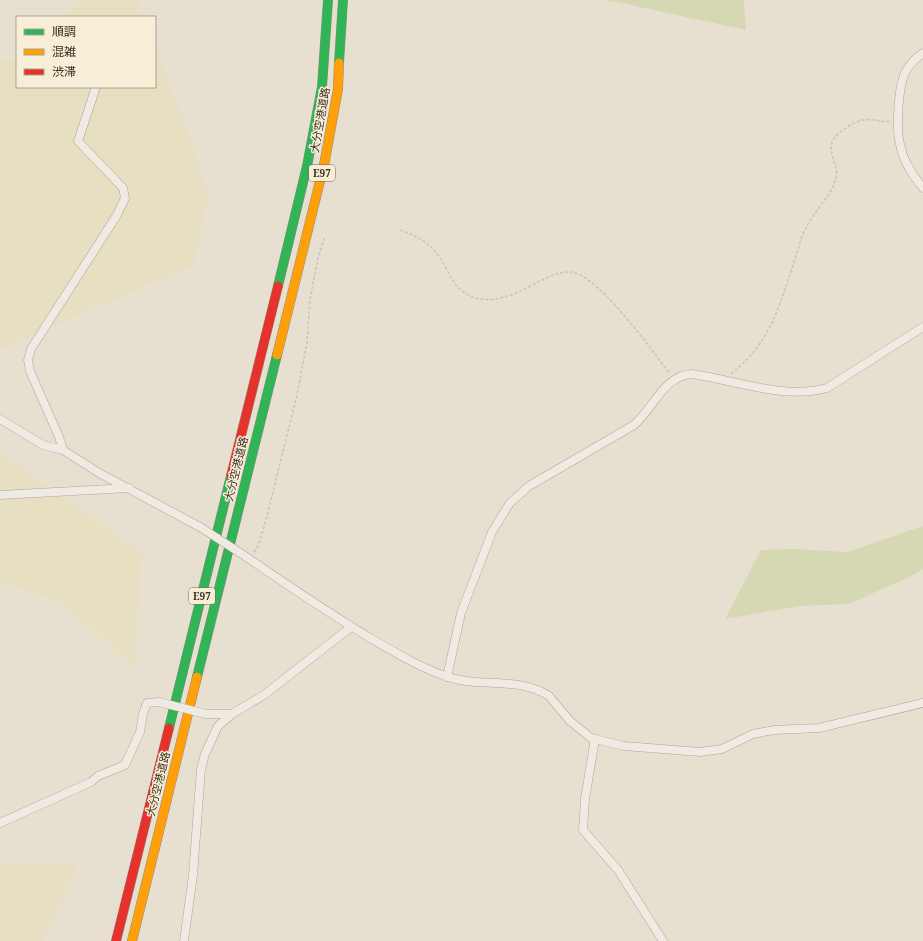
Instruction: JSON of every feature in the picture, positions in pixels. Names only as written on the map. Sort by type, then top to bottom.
[{"type":"highway","name":"大分空港道路","points":[[116,941],[308,166],[322,87],[328,0]]},
{"type":"highway","name":"大分空港道路","points":[[132,941],[324,165],[338,89],[343,0]]},
{"type":"street","points":[[923,53],[910,65],[903,77],[899,122],[900,146],[911,171],[923,188]]},
{"type":"street","points":[[63,450],[59,437],[30,371],[28,360],[32,349],[117,215],[125,198],[123,188],[78,141],[96,88]]},
{"type":"street","points":[[447,677],[461,613],[492,532],[510,503],[529,486],[634,425],[674,379],[685,374],[692,374],[762,388],[816,391],[827,388],[923,327]]},
{"type":"street","points":[[0,419],[43,445],[63,450],[99,473],[200,527],[351,627],[401,656],[447,677],[526,686],[543,692],[549,696],[579,730],[595,739],[624,746],[700,752],[722,748],[753,734],[774,730],[819,728],[923,703]]},
{"type":"street","points":[[0,495],[129,488]]},
{"type":"street","points":[[184,941],[193,875],[201,768],[205,754],[218,726],[232,714],[264,695],[351,627]]},
{"type":"street","points":[[0,823],[84,785],[98,776],[125,765],[140,732],[143,714],[147,703],[159,702],[206,714],[232,714]]},
{"type":"street","points":[[595,739],[583,830],[618,870],[663,941]]},
{"type":"path","points":[[723,380],[751,357],[758,348],[777,312],[805,229],[836,178],[837,172],[832,151],[832,141],[851,126],[863,120],[899,122]]},
{"type":"path","points":[[400,230],[425,241],[442,261],[457,288],[475,298],[488,300],[503,298],[557,275],[572,272],[580,274],[596,287],[639,332],[674,379]]},
{"type":"path","points":[[247,557],[258,546],[266,520],[297,395],[307,342],[310,299],[318,258],[325,236]]},
{"type":"shaded area","points":[[80,0],[137,0],[144,16],[63,16]]},
{"type":"shaded area","points":[[156,50],[190,137],[208,195],[194,265],[0,350],[0,62],[16,59],[16,88],[156,88]]},
{"type":"shaded area","points":[[0,452],[142,552],[134,668],[62,602],[0,582]]},
{"type":"shaded area","points":[[0,863],[79,864],[42,941],[0,941]]},
{"type":"green space","points":[[602,0],[744,0],[746,30],[617,2]]},
{"type":"green space","points":[[923,526],[923,569],[909,577],[849,604],[799,606],[725,619],[761,550],[793,549],[847,552]]},
{"type":"traffic: fast","points":[[278,286],[307,166],[322,87],[328,0]]},
{"type":"traffic: fast","points":[[339,63],[343,0]]},
{"type":"traffic: fast","points":[[197,677],[277,355]]},
{"type":"traffic: fast","points":[[169,728],[231,476]]},
{"type":"traffic: slow","points":[[277,355],[324,165],[338,89],[339,63]]},
{"type":"traffic: slow","points":[[132,941],[197,677]]},
{"type":"traffic: jam","points":[[231,476],[278,286]]},
{"type":"traffic: jam","points":[[116,941],[169,728]]}]
